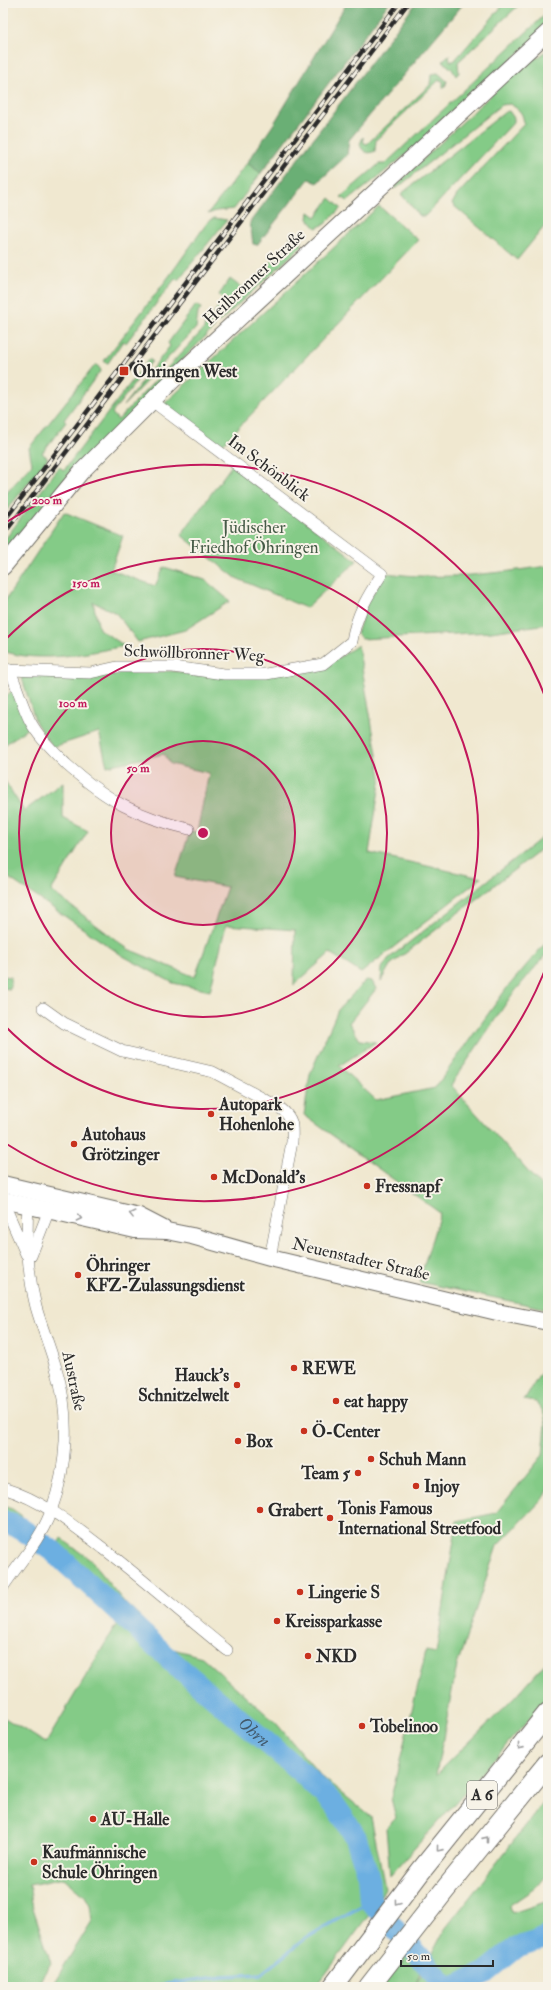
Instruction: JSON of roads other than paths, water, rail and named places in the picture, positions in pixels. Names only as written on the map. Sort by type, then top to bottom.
[{"type":"highway","name":"A 6","points":[[333,1987],[420,1872],[548,1712]]},
{"type":"highway","name":"A 6","points":[[369,1987],[444,1891],[548,1764]]},
{"type":"main road","name":"Heilbronner Straße","points":[[3,567],[81,472],[223,331],[548,32]]},
{"type":"main road","name":"Neuenstadter Straße","points":[[3,1184],[30,1198],[51,1203],[135,1230],[167,1231],[270,1258],[497,1312],[548,1322]]},
{"type":"main road","name":"Neuenstadter Straße","points":[[3,1200],[30,1198]]},
{"type":"street","name":"Im Schönblick","points":[[152,401],[382,574],[363,603],[354,628],[352,641]]},
{"type":"street","name":"Schwöllbronner Weg","points":[[6,669],[90,673],[117,667],[173,667],[224,674],[266,674],[323,664],[352,641]]},
{"type":"street","points":[[6,669],[30,722],[52,751],[86,781],[114,802],[156,821],[189,829]]},
{"type":"street","points":[[43,1008],[64,1023],[122,1051],[213,1072],[279,1107],[288,1114],[291,1120],[292,1142],[270,1258]]},
{"type":"street","name":"Austraße","points":[[3,1587],[44,1528],[52,1509],[62,1468],[65,1434],[64,1402],[56,1368],[36,1306],[29,1260],[30,1198]]},
{"type":"street","points":[[29,1260],[51,1203]]},
{"type":"street","name":"Austraße","points":[[3,1208],[8,1213],[29,1260]]},
{"type":"street","points":[[3,1488],[24,1494],[52,1509],[128,1568],[227,1650]]},
{"type":"waterway","name":"Ohrn","points":[[3,1521],[20,1528],[54,1552],[175,1664],[301,1772],[333,1803],[356,1838],[368,1875],[370,1901],[447,1987]]},
{"type":"waterway","points":[[160,1987],[167,1984],[223,1976],[261,1974],[306,1938],[370,1901]]},
{"type":"waterway","name":"Ohrn","points":[[452,1987],[485,1973],[517,1947],[535,1942],[548,1936]]},
{"type":"railway","points":[[3,522],[399,3]]},
{"type":"railway","points":[[3,535],[408,3]]},
{"type":"place","name":"Öhringen West","points":[[124,371]]},
{"type":"place","name":"Autopark Hohenlohe","points":[[211,1114]]},
{"type":"place","name":"Autohaus Grötzinger","points":[[74,1144]]},
{"type":"place","name":"McDonald's","points":[[214,1177]]},
{"type":"place","name":"Fressnapf","points":[[367,1186]]},
{"type":"place","name":"Öhringer KFZ-Zulassungsdienst","points":[[78,1275]]},
{"type":"place","name":"REWE","points":[[294,1368]]},
{"type":"place","name":"Hauck's Schnitzelwelt","points":[[237,1385]]},
{"type":"place","name":"eat happy","points":[[336,1401]]},
{"type":"place","name":"Ö-Center","points":[[304,1431]]},
{"type":"place","name":"Box","points":[[238,1441]]},
{"type":"place","name":"Schuh Mann","points":[[371,1459]]},
{"type":"place","name":"Team 5","points":[[358,1473]]},
{"type":"place","name":"Injoy","points":[[416,1486]]},
{"type":"place","name":"Grabert","points":[[260,1510]]},
{"type":"place","name":"Tonis Famous International Streetfood","points":[[330,1518]]},
{"type":"place","name":"Lingerie S","points":[[300,1592]]},
{"type":"place","name":"Kreissparkasse","points":[[277,1621]]},
{"type":"place","name":"NKD","points":[[308,1656]]},
{"type":"place","name":"Tobelinoo","points":[[362,1726]]},
{"type":"place","name":"AU-Halle","points":[[93,1819]]},
{"type":"place","name":"Kaufmännische Schule Öhringen","points":[[34,1862]]},
{"type":"park label","name":"Jüdischer Friedhof Öhringen","points":[[254,537]]}]
